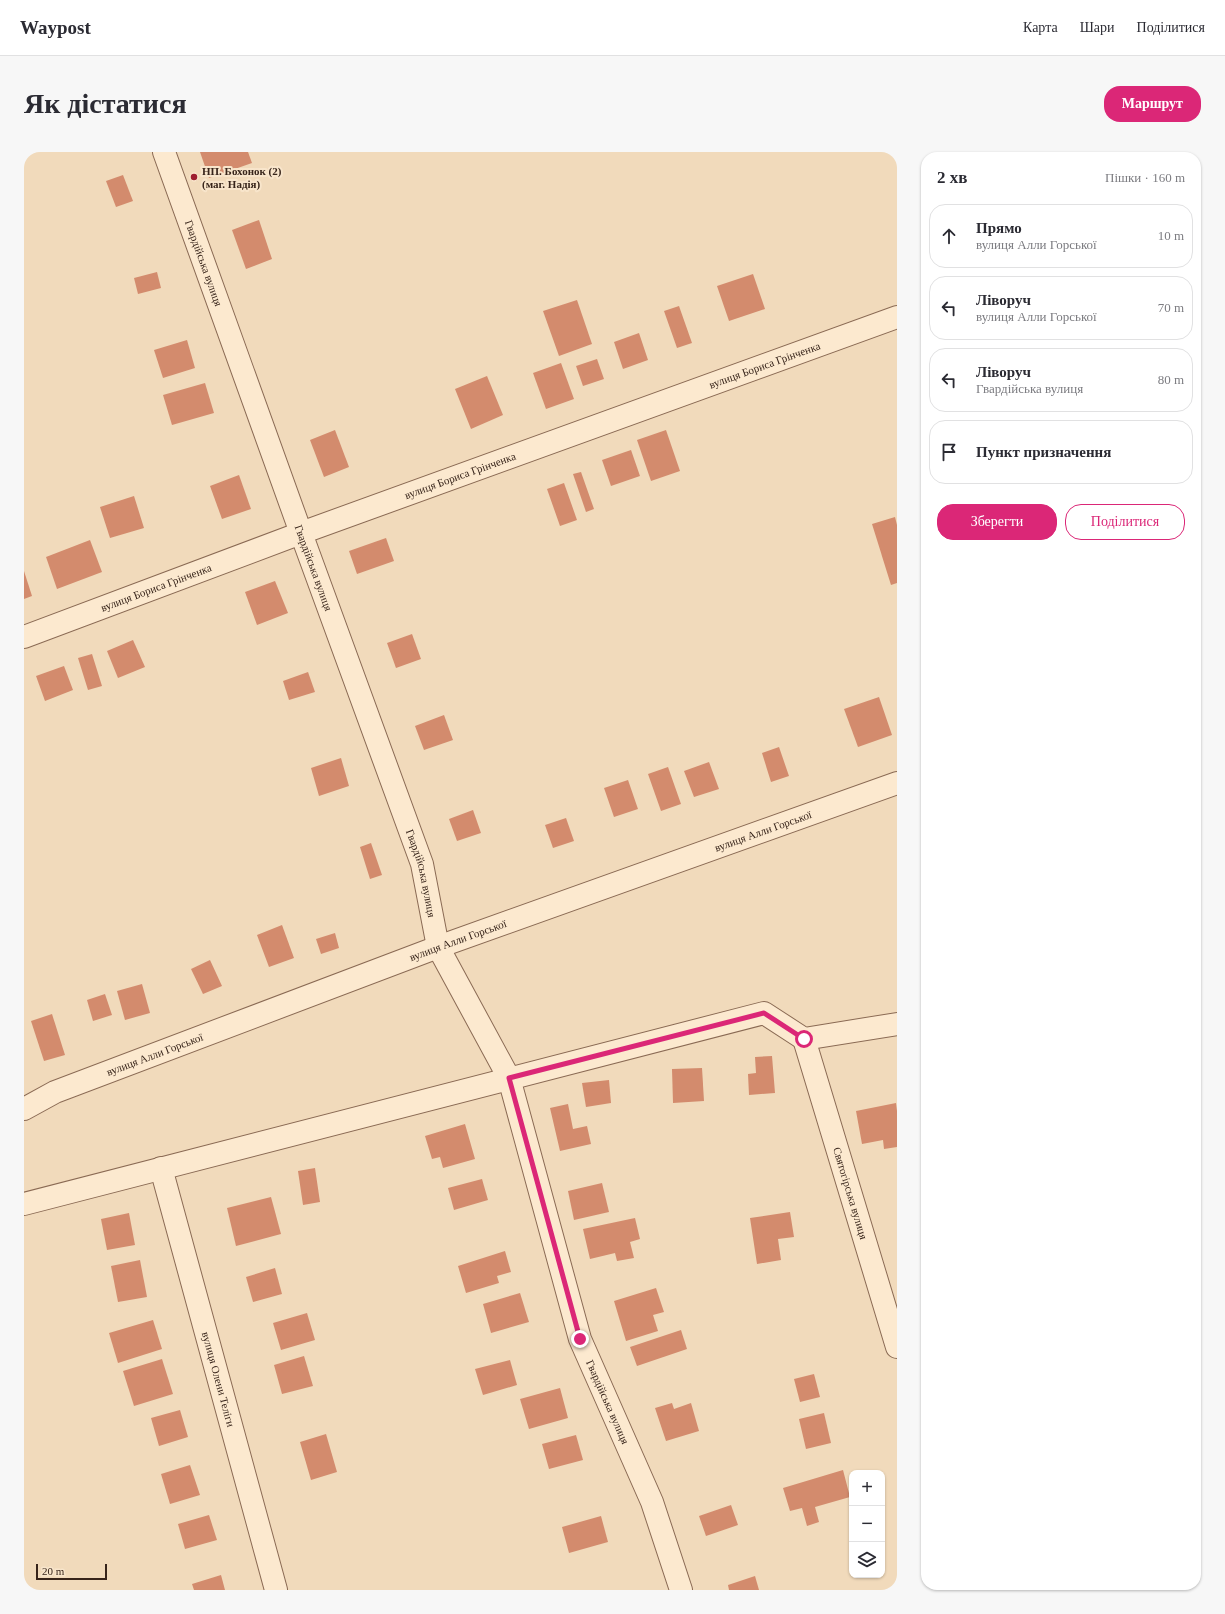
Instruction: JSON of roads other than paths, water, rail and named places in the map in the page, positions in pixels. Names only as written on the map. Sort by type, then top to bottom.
[{"type":"street","name":"Гвардійська вулиця","points":[[164,152],[422,864],[438,947],[509,1078],[580,1339],[652,1502],[681,1590]]},
{"type":"street","name":"вулиця Бориса Грінченка","points":[[24,637],[301,532],[897,317]]},
{"type":"street","name":"вулиця Алли Горської","points":[[24,1109],[56,1092],[438,947],[897,783]]},
{"type":"street","points":[[24,1204],[764,1013],[804,1039],[897,1024]]},
{"type":"street","name":"Святогірська вулиця","points":[[804,1039],[896,1338]]},
{"type":"street","name":"вулиця Олени Теліги","points":[[161,1168],[276,1590]]},
{"type":"place","name":"НП. Бохонок (2) (маг. Надія)","points":[[194,177]]}]
